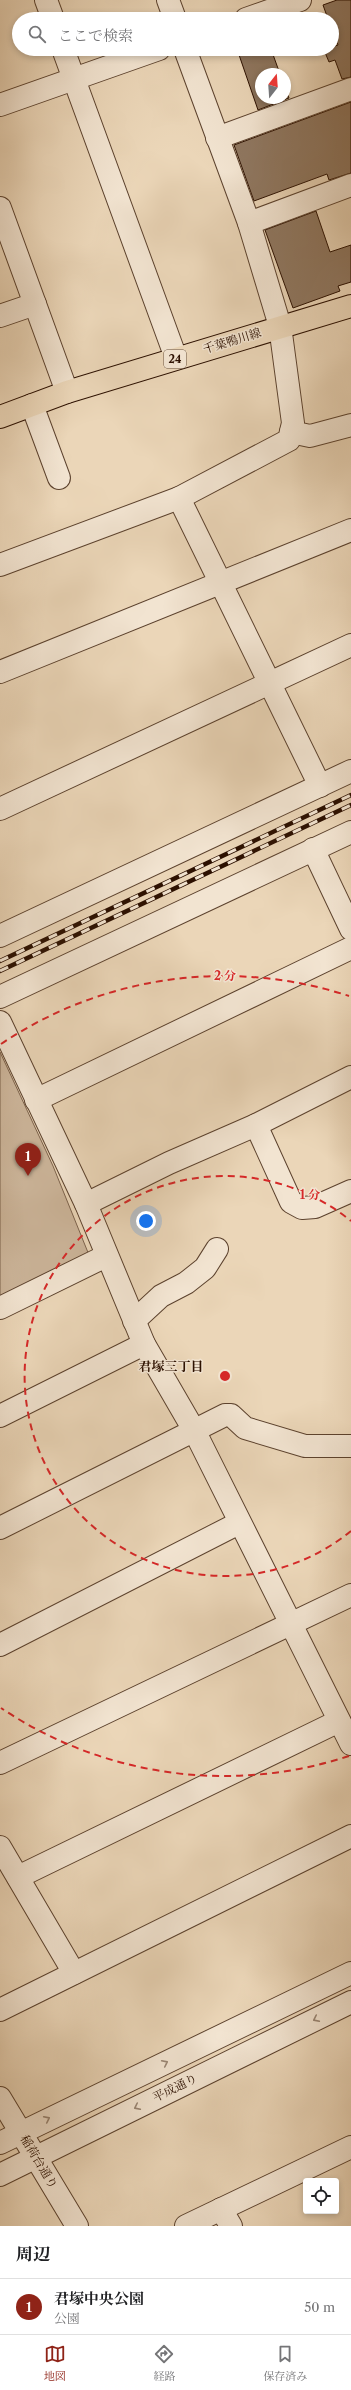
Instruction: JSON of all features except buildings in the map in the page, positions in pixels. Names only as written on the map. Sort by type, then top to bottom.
[{"type":"main road","name":"千葉鴨川線","points":[[0,417],[66,392],[280,326],[351,306]]},
{"type":"street","points":[[46,0],[50,12]]},
{"type":"street","points":[[168,0],[172,12]]},
{"type":"street","points":[[266,12],[300,0]]},
{"type":"street","points":[[66,56],[176,358]]},
{"type":"street","points":[[0,105],[138,56]]},
{"type":"street","points":[[0,565],[179,498],[277,448],[289,440],[293,423],[280,326],[249,222],[188,56]]},
{"type":"street","points":[[217,138],[351,89]]},
{"type":"street","points":[[249,222],[351,185]]},
{"type":"street","points":[[0,209],[66,392]]},
{"type":"street","points":[[0,316],[35,304]]},
{"type":"street","points":[[32,405],[59,478]]},
{"type":"street","points":[[291,432],[310,436],[351,425]]},
{"type":"street","points":[[179,498],[268,683],[320,786]]},
{"type":"street","points":[[0,672],[351,530]]},
{"type":"street","points":[[0,809],[351,645]]},
{"type":"street","points":[[0,936],[351,771]]},
{"type":"street","points":[[0,997],[351,832]]},
{"type":"street","points":[[313,849],[351,929]]},
{"type":"street","points":[[36,1100],[351,948]]},
{"type":"street","points":[[0,1022],[86,1204],[106,1256],[144,1344],[194,1432],[351,1744]]},
{"type":"street","points":[[86,1204],[169,1163],[256,1125],[351,1078]]},
{"type":"street","points":[[256,1125],[291,1202],[302,1208],[315,1207],[351,1191]]},
{"type":"street","points":[[134,1321],[161,1296],[186,1283],[205,1268],[218,1249]]},
{"type":"street","points":[[0,1308],[106,1256]]},
{"type":"street","points":[[0,1416],[144,1344]]},
{"type":"street","points":[[0,1528],[194,1432],[225,1415],[231,1415],[245,1428],[305,1446],[351,1446]]},
{"type":"street","points":[[0,1645],[239,1523]]},
{"type":"street","points":[[0,1763],[290,1625],[351,1594]]},
{"type":"street","points":[[18,1877],[339,1721]]},
{"type":"street","points":[[0,2010],[351,1836]]},
{"type":"street","points":[[0,1847],[74,1973]]},
{"type":"street","points":[[0,2143],[351,1973]]},
{"type":"street","name":"平成通り","points":[[0,2175],[351,2002]]},
{"type":"street","name":"稲荷台通り","points":[[0,2098],[77,2226]]},
{"type":"street","points":[[186,2226],[226,2218],[351,2147]]},
{"type":"shaded area","points":[[0,1052],[53,1166],[89,1255],[0,1299]]},
{"type":"railway","points":[[0,961],[351,795]]},
{"type":"railway","points":[[0,971],[351,805]]},
{"type":"place","name":"君塚中央公園","points":[[28,1176]]},
{"type":"district","name":"君塚三丁目","points":[[171,1366]]}]
